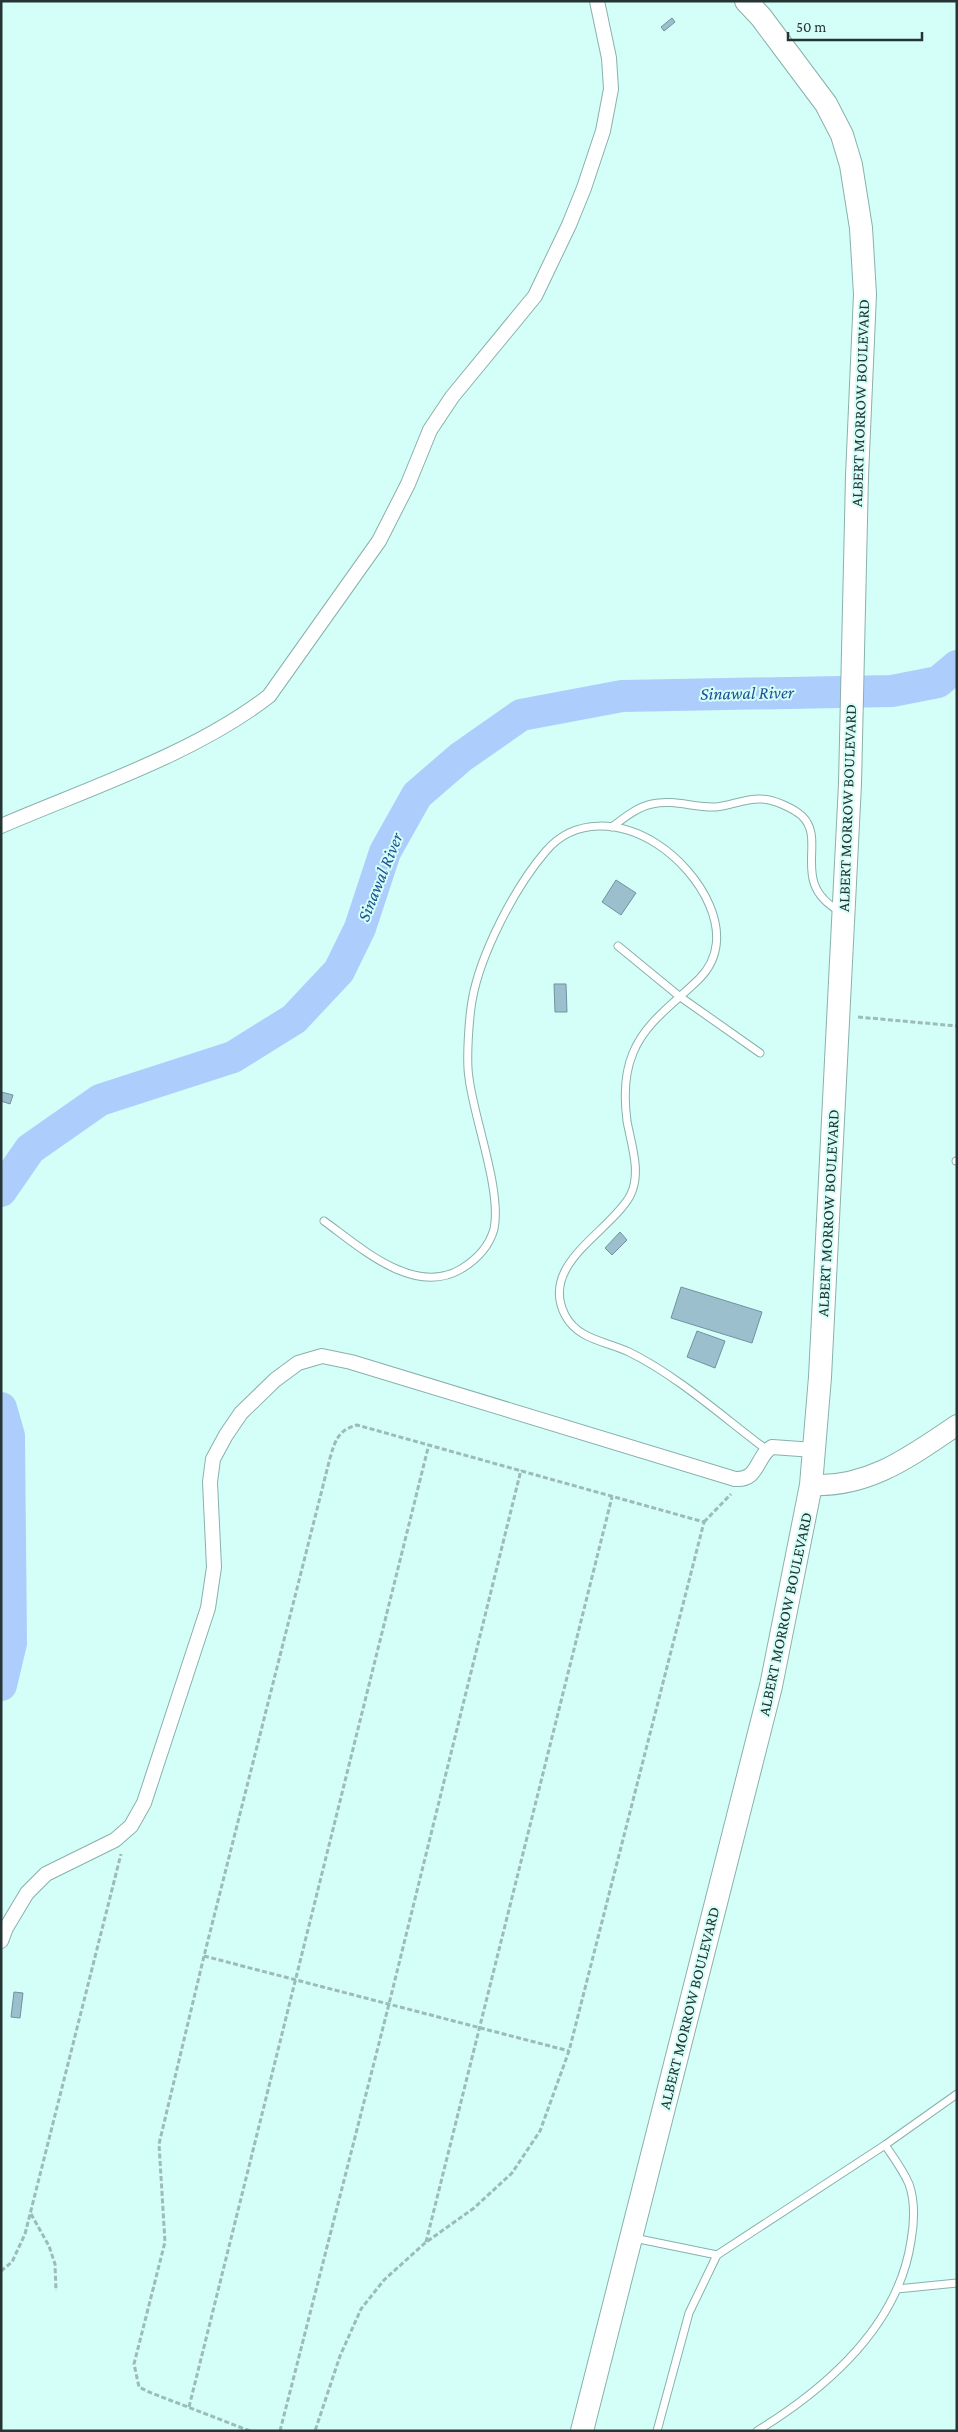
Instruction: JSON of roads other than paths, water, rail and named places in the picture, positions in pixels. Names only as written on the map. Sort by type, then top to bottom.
[{"type":"main road","name":"ALBERT MORROW BOULEVARD","points":[[582,2431],[771,1686],[811,1484],[820,1377],[850,784],[853,610],[865,294],[860,228],[851,165],[842,135],[826,104],[761,17],[746,1]]},
{"type":"street","points":[[1,826],[170,754],[245,715],[269,696],[379,541],[408,484],[430,430],[458,389],[535,296],[569,225],[584,188],[603,131],[611,89],[609,58],[597,1]]},
{"type":"street","points":[[1,1941],[6,1928],[27,1893],[46,1874],[115,1840],[131,1826],[144,1803],[208,1608],[214,1567],[210,1498],[213,1459],[226,1434],[241,1413],[275,1380],[298,1363],[322,1356],[352,1362],[716,1474],[742,1479],[753,1474],[767,1450],[778,1447],[814,1450]]},
{"type":"street","points":[[811,1484],[845,1484],[871,1477],[910,1457],[957,1425]]},
{"type":"lane","points":[[612,827],[633,812],[650,804],[673,802],[699,807],[717,807],[761,799],[785,806],[803,817],[810,833],[812,878],[818,894],[831,907],[843,913]]},
{"type":"lane","points":[[324,1221],[364,1250],[401,1272],[433,1278],[456,1272],[479,1257],[493,1231],[496,1205],[468,1075],[472,1000],[492,942],[514,895],[538,860],[558,836],[587,825],[612,827],[642,836],[660,846],[679,863],[701,889],[712,908],[717,940],[712,962],[701,978],[680,996],[654,1023],[634,1049],[625,1080],[627,1120],[635,1157],[632,1193],[608,1224],[570,1259],[562,1276],[560,1302],[566,1318],[576,1330],[598,1342],[628,1352],[676,1381],[767,1450]]},
{"type":"lane","points":[[618,946],[680,996],[760,1053]]},
{"type":"lane","points":[[657,2431],[689,2313],[717,2255],[884,2145],[957,2094]]},
{"type":"lane","points":[[757,2431],[801,2402],[852,2356],[879,2324],[898,2289],[908,2260],[914,2222],[909,2186],[898,2164],[884,2145]]},
{"type":"lane","points":[[631,2237],[717,2255]]},
{"type":"lane","points":[[898,2289],[957,2283]]},
{"type":"waterway","name":"Sinawal River","points":[[1,1191],[30,1149],[100,1100],[233,1057],[294,1019],[339,971],[360,928],[385,852],[417,795],[461,757],[521,715],[622,696],[892,691],[938,682],[957,666]]},
{"type":"waterway","name":"Sinawal River","points":[[1,1408],[9,1436],[11,1643],[1,1685]]}]
